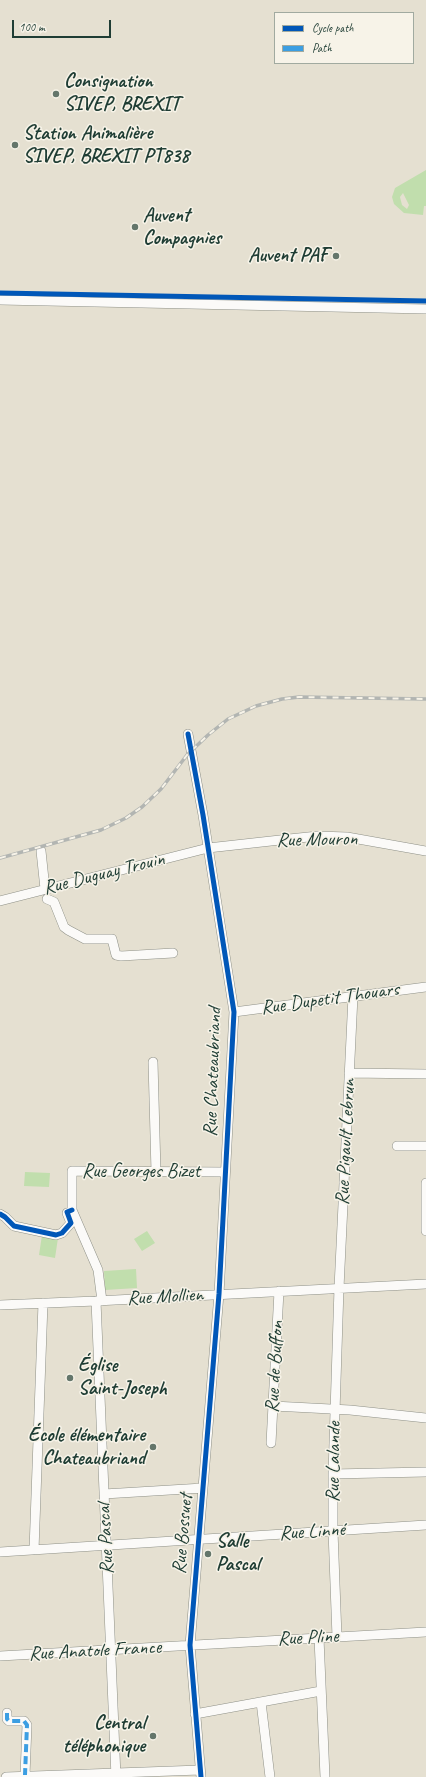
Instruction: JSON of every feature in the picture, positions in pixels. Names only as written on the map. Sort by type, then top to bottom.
[{"type":"street","points":[[0,300],[426,309]]},
{"type":"street","name":"Rue Chateaubriand","points":[[188,734],[193,754],[234,1012],[219,1294]]},
{"type":"street","name":"Rue Mouron","points":[[208,848],[303,837],[327,836],[364,839],[426,852]]},
{"type":"street","name":"Rue Duguay Trouin","points":[[0,901],[208,848]]},
{"type":"street","points":[[40,851],[45,889]]},
{"type":"street","points":[[47,899],[54,902],[64,927],[85,939],[112,939],[116,955],[173,953]]},
{"type":"street","name":"Rue Dupetit Thouars","points":[[234,1012],[426,986]]},
{"type":"street","name":"Rue Pigault Lebrun","points":[[339,1288],[353,996]]},
{"type":"street","points":[[153,1062],[156,1172]]},
{"type":"street","points":[[349,1073],[426,1074]]},
{"type":"street","points":[[398,1146],[426,1146]]},
{"type":"street","name":"Rue Georges Bizet","points":[[99,1301],[98,1270],[72,1210],[72,1171],[225,1172]]},
{"type":"street","points":[[426,1183],[426,1230]]},
{"type":"street","points":[[0,1214],[14,1226],[56,1235],[62,1233],[71,1223],[67,1212],[72,1210]]},
{"type":"street","name":"Rue Mollien","points":[[0,1304],[99,1301],[426,1284]]},
{"type":"street","name":"Rue Lalande","points":[[338,1637],[333,1531],[333,1474],[339,1288]]},
{"type":"street","name":"Rue de Buffon","points":[[271,1443],[279,1291]]},
{"type":"street","name":"Rue Bossuet","points":[[200,1773],[190,1645],[219,1294]]},
{"type":"street","name":"Rue Pascal","points":[[99,1301],[104,1494],[116,1775]]},
{"type":"street","points":[[34,1550],[43,1303]]},
{"type":"street","points":[[273,1406],[335,1408],[426,1418]]},
{"type":"street","points":[[333,1474],[426,1472]]},
{"type":"street","points":[[104,1494],[203,1488]]},
{"type":"street","name":"Rue Linné","points":[[0,1552],[426,1525]]},
{"type":"street","name":"Rue Pline","points":[[190,1645],[426,1632]]},
{"type":"street","points":[[319,1638],[325,1777]]},
{"type":"street","name":"Rue Anatole France","points":[[0,1656],[190,1645]]},
{"type":"street","points":[[195,1714],[321,1691]]},
{"type":"street","points":[[262,1702],[270,1777]]},
{"type":"street","points":[[7,1713],[7,1719],[9,1721],[24,1721],[27,1725],[26,1775]]},
{"type":"street","points":[[6,1777],[26,1775],[200,1773]]},
{"type":"green space","points":[[426,170],[426,206],[424,206],[423,215],[404,213],[394,204],[392,197],[395,188]],"holes":[[[403,193],[409,205],[407,209],[402,205],[400,197]]]},
{"type":"green space","points":[[25,1172],[50,1173],[49,1187],[24,1186]]},
{"type":"green space","points":[[147,1231],[155,1243],[142,1251],[134,1239]]},
{"type":"green space","points":[[42,1235],[58,1238],[55,1258],[39,1255]]},
{"type":"green space","points":[[136,1269],[137,1288],[105,1290],[104,1271]]},
{"type":"railway","points":[[0,858],[101,830],[126,818],[142,807],[161,789],[187,755],[208,735],[228,719],[256,706],[282,699],[299,697],[426,699]]},
{"type":"marked path","points":[[7,1713],[7,1719],[9,1721],[24,1721],[27,1725],[25,1775]]},
{"type":"cycle path","points":[[0,293],[426,301]]},
{"type":"cycle path","points":[[188,734],[203,815],[234,1012],[219,1294],[190,1645],[201,1777]]},
{"type":"cycle path","points":[[0,1214],[14,1226],[56,1235],[62,1233],[71,1223],[67,1212],[72,1210]]},
{"type":"place","name":"Consignation SIVEP, BREXIT","points":[[56,94]]},
{"type":"place","name":"Station Animalière SIVEP, BREXIT PT838","points":[[15,145]]},
{"type":"place","name":"Auvent Compagnies","points":[[135,227]]},
{"type":"place","name":"Auvent PAF","points":[[336,256]]},
{"type":"place","name":"Église Saint-Joseph","points":[[70,1378]]},
{"type":"place","name":"École élémentaire Chateaubriand","points":[[153,1447]]},
{"type":"place","name":"Salle Pascal","points":[[208,1554]]},
{"type":"place","name":"Central téléphonique","points":[[153,1736]]}]
